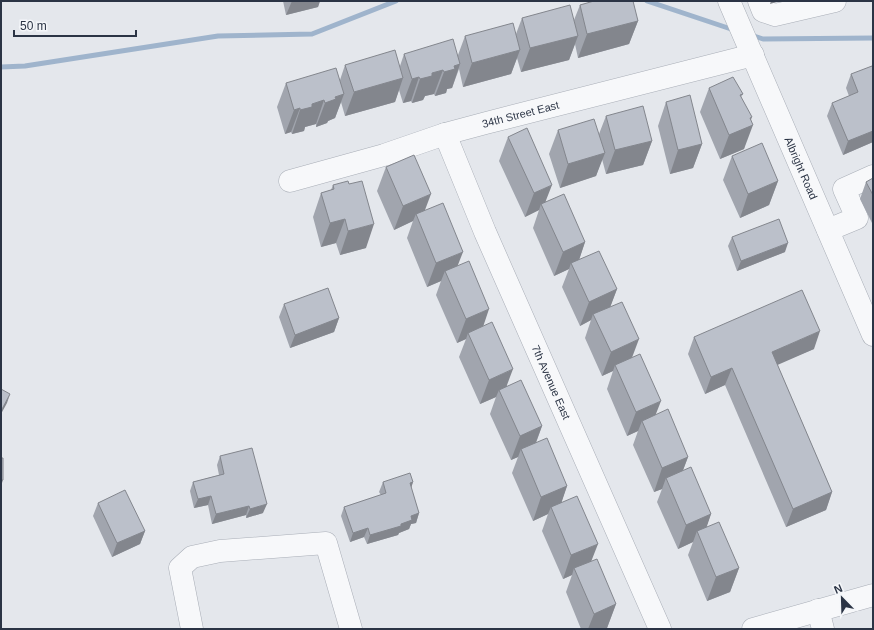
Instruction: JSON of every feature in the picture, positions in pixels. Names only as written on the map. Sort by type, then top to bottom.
[{"type":"street","points":[[759,1],[763,11],[775,15],[835,1]]},
{"type":"street","name":"Albright Road","points":[[732,7],[873,335]]},
{"type":"street","name":"34th Street East","points":[[290,181],[384,155],[445,134],[750,49]]},
{"type":"street","name":"7th Avenue East","points":[[445,134],[485,232],[660,629]]},
{"type":"street","points":[[828,230],[857,218],[844,189],[873,176]]},
{"type":"street","points":[[192,629],[180,568],[192,557],[220,551],[326,543],[351,629]]},
{"type":"street","points":[[754,629],[821,620],[873,595]]},
{"type":"building","points":[[594,1],[633,1],[638,21],[587,34],[580,5]]},
{"type":"building","points":[[570,5],[578,36],[530,48],[522,18]]},
{"type":"building","points":[[513,23],[520,50],[472,63],[465,36]]},
{"type":"building","points":[[453,39],[460,64],[454,66],[455,69],[432,73],[432,76],[420,79],[419,77],[412,79],[404,54]]},
{"type":"building","points":[[395,50],[403,78],[354,92],[345,65]]},
{"type":"building","points":[[872,66],[873,131],[848,141],[832,103],[858,92],[851,74]]},
{"type":"building","points":[[336,68],[344,94],[325,103],[324,100],[312,104],[312,107],[294,110],[286,83]]},
{"type":"building","points":[[733,77],[743,94],[740,95],[752,117],[750,118],[753,125],[729,135],[709,88]]},
{"type":"building","points":[[690,95],[702,144],[678,150],[666,102]]},
{"type":"building","points":[[643,106],[652,141],[615,150],[606,116]]},
{"type":"building","points":[[594,119],[605,153],[568,164],[558,130]]},
{"type":"building","points":[[527,128],[552,185],[534,193],[508,137]]},
{"type":"building","points":[[762,143],[778,181],[748,194],[732,156]]},
{"type":"building","points":[[414,155],[431,194],[403,206],[386,167]]},
{"type":"building","points":[[873,178],[873,195],[866,182]]},
{"type":"building","points":[[348,181],[349,184],[362,181],[374,224],[348,231],[345,219],[330,223],[321,193],[334,189],[333,185]]},
{"type":"building","points":[[564,194],[585,242],[563,252],[541,204]]},
{"type":"building","points":[[443,203],[463,252],[436,263],[416,214]]},
{"type":"building","points":[[779,219],[788,243],[741,261],[732,237]]},
{"type":"building","points":[[599,251],[617,289],[589,302],[571,263]]},
{"type":"building","points":[[469,261],[489,309],[466,319],[445,271]]},
{"type":"building","points":[[328,288],[339,318],[295,335],[284,304]]},
{"type":"building","points":[[802,290],[820,331],[772,352],[832,492],[793,509],[732,368],[711,377],[694,337]]},
{"type":"building","points":[[622,302],[639,339],[611,352],[593,314]]},
{"type":"building","points":[[492,322],[513,369],[489,380],[468,333]]},
{"type":"building","points":[[640,354],[661,401],[636,412],[615,365]]},
{"type":"building","points":[[521,380],[542,426],[520,436],[499,390]]},
{"type":"building","points":[[1,389],[10,394],[1,411]]},
{"type":"building","points":[[668,409],[688,457],[662,468],[642,421]]},
{"type":"building","points":[[547,438],[567,486],[541,497],[521,449]]},
{"type":"building","points":[[252,448],[267,504],[250,509],[249,506],[216,514],[211,496],[198,499],[193,482],[224,474],[220,456]]},
{"type":"building","points":[[1,458],[3,458],[3,480],[1,480]]},
{"type":"building","points":[[691,467],[711,514],[686,525],[666,478]]},
{"type":"building","points":[[410,473],[413,482],[410,483],[419,513],[411,516],[412,520],[401,524],[401,526],[370,535],[368,528],[353,533],[344,507],[386,493],[383,482]]},
{"type":"building","points":[[125,490],[145,531],[117,543],[98,503]]},
{"type":"building","points":[[577,496],[598,544],[571,555],[551,507]]},
{"type":"building","points":[[719,522],[739,568],[716,577],[697,531]]},
{"type":"building","points":[[597,559],[616,604],[594,614],[574,568]]},
{"type":"waterway","points":[[1,67],[25,66],[218,36],[312,34],[396,1]]},
{"type":"waterway","points":[[647,1],[734,30]]},
{"type":"waterway","points":[[751,35],[763,39],[873,38]]}]
